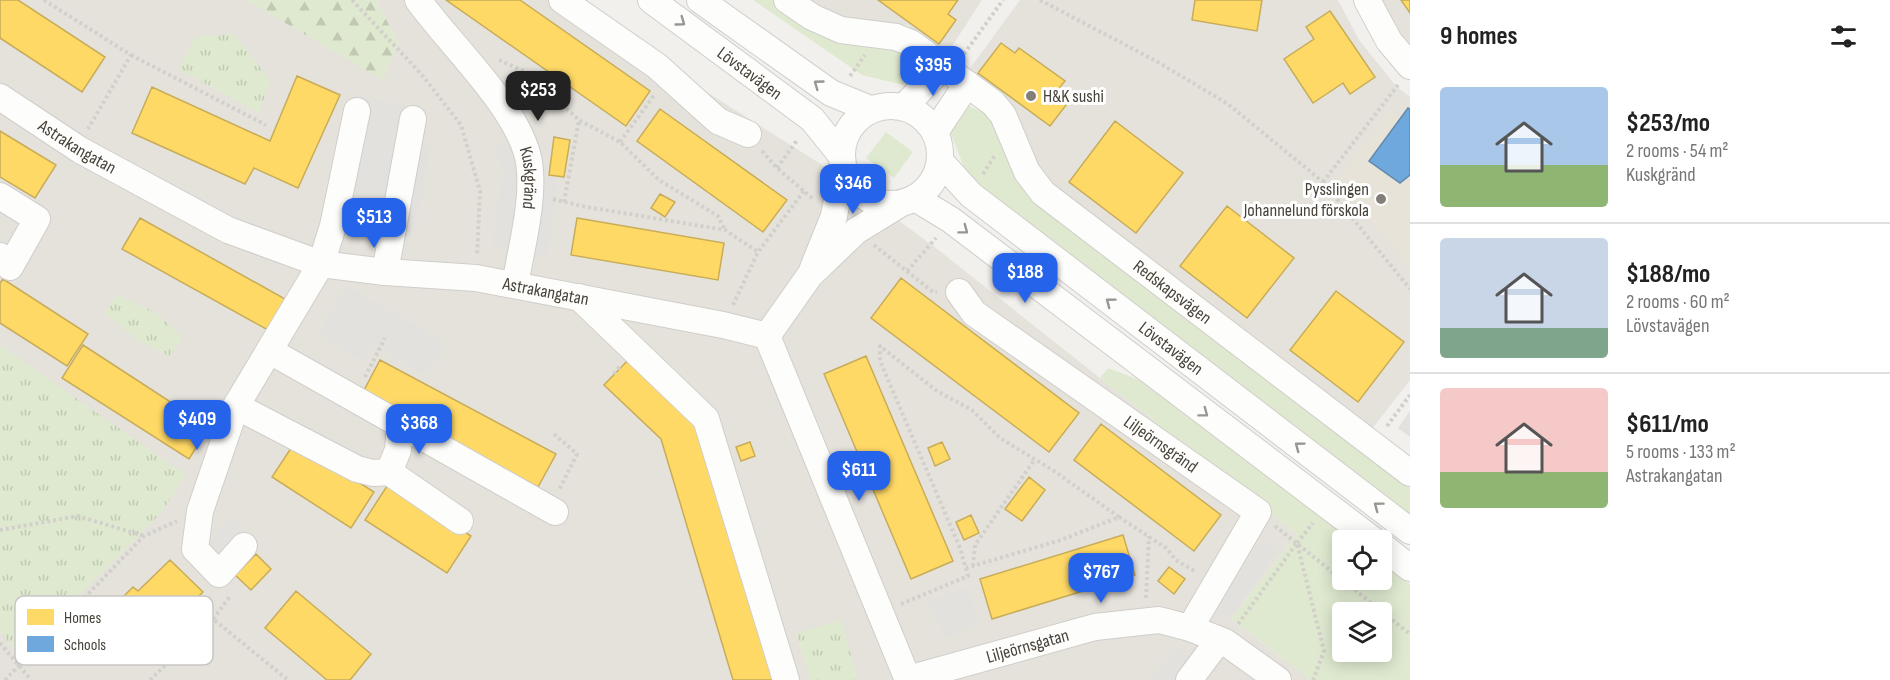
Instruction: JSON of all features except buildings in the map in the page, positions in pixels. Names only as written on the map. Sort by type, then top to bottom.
[{"type":"street","name":"Kuskgränd","points":[[418,0],[441,32],[498,97],[519,131],[529,162],[529,192],[515,285]]},
{"type":"street","points":[[562,0],[668,77],[718,121],[748,134]]},
{"type":"street","name":"Lövstavägen","points":[[651,0],[812,119],[842,161],[856,191],[868,199],[883,204],[908,201],[951,220],[1360,530]]},
{"type":"street","name":"Lövstavägen","points":[[700,0],[831,93],[870,109],[881,106],[904,107]]},
{"type":"street","name":"Redskapsvägen","points":[[787,0],[812,17],[841,30],[896,37],[911,43],[993,103],[1003,115],[1027,172],[1043,193],[1410,473]]},
{"type":"street","points":[[1367,0],[1406,72]]},
{"type":"street","points":[[904,107],[954,74]]},
{"type":"street","points":[[935,132],[954,74]]},
{"type":"street","name":"Astrakangatan","points":[[0,97],[77,148],[228,230],[321,264],[385,272],[476,278],[723,325],[767,336]]},
{"type":"street","points":[[904,107],[917,112],[935,132],[940,146],[940,161],[936,176],[908,201],[856,231],[810,275],[767,336],[908,679]]},
{"type":"street","points":[[810,275],[834,216],[844,136],[855,120],[870,109]]},
{"type":"street","points":[[244,546],[219,574],[195,549],[200,511],[236,406],[321,264],[333,226],[357,111]]},
{"type":"street","points":[[385,272],[413,118]]},
{"type":"street","name":"Lövstavägen","points":[[940,161],[970,195],[1410,531]]},
{"type":"street","points":[[0,196],[37,219],[10,267],[0,256]]},
{"type":"street","name":"Liljeörnsgränd","points":[[959,292],[974,313],[1258,512]]},
{"type":"street","points":[[579,297],[706,419],[786,680]]},
{"type":"street","points":[[270,351],[555,512]]},
{"type":"street","points":[[236,406],[357,469],[373,473],[389,472],[460,521]]},
{"type":"street","points":[[389,472],[398,450],[400,425]]},
{"type":"street","points":[[1190,628],[1258,512]]},
{"type":"street","points":[[1392,554],[1410,568]]},
{"type":"street","name":"Liljeörnsgatan","points":[[908,679],[1095,627],[1159,620],[1190,628],[1222,641],[1278,680]]},
{"type":"street","points":[[1189,680],[1222,641]]},
{"type":"path","points":[[44,0],[131,55],[266,125]]},
{"type":"path","points":[[352,0],[422,75],[461,125],[480,190],[476,278]]},
{"type":"path","points":[[954,74],[1003,0]]},
{"type":"path","points":[[1040,0],[1156,61],[1228,104],[1323,182],[1410,289]]},
{"type":"path","points":[[77,148],[131,55]]},
{"type":"path","points":[[495,58],[528,73],[579,120],[620,142],[659,180],[718,216],[725,230]]},
{"type":"path","points":[[1323,182],[1406,72]]},
{"type":"path","points":[[620,142],[668,77]]},
{"type":"path","points":[[564,202],[579,120]]},
{"type":"path","points":[[723,325],[758,252],[804,191]]},
{"type":"path","points":[[529,192],[564,202],[725,230],[758,252]]},
{"type":"path","points":[[354,400],[385,339]]},
{"type":"path","points":[[881,613],[968,576],[960,548],[880,361],[880,346],[937,391],[972,410],[1000,438],[1149,536],[1166,548],[1176,560],[1215,585]]},
{"type":"path","points":[[1372,445],[1410,395]]},
{"type":"path","points":[[554,434],[577,454],[559,489],[555,512]]},
{"type":"path","points":[[973,566],[975,545],[1035,459]]},
{"type":"path","points":[[85,596],[144,536],[200,511]]},
{"type":"path","points":[[1258,512],[1410,634]]},
{"type":"path","points":[[0,530],[78,516],[144,536]]},
{"type":"path","points":[[966,568],[1061,540],[1119,517]]},
{"type":"path","points":[[1145,622],[1149,536]]},
{"type":"path","points":[[1222,641],[1297,543]]},
{"type":"path","points":[[1297,543],[1324,651],[1313,680]]},
{"type":"path","points":[[213,619],[288,680]]},
{"type":"path","points":[[0,643],[15,665]]},
{"type":"path","points":[[150,680],[165,665]]},
{"type":"path","points":[[5,680],[16,666],[31,680]]},
{"type":"shaded area","points":[[0,0],[246,0],[383,79],[398,42],[376,0],[561,0],[827,168],[936,248],[1297,534],[1231,619],[1311,680],[0,680]]},
{"type":"shaded area","points":[[804,0],[982,0],[947,54],[907,25],[846,19]]},
{"type":"shaded area","points":[[1020,0],[1338,0],[1359,40],[1396,86],[1410,97],[1410,380],[1372,429],[1052,187],[1037,167],[1008,99],[968,71]]},
{"type":"shaded area","points":[[1379,0],[1410,0],[1410,46],[1384,11]]},
{"type":"shaded area","points":[[353,95],[424,109],[417,143],[431,146],[414,233],[328,216]]},
{"type":"shaded area","name":"Pysslingen Johannelund förskola","points":[[1408,108],[1410,109],[1410,270],[1367,216],[1336,182],[1390,110],[1401,117]]},
{"type":"shaded area","points":[[532,135],[540,177],[558,182],[547,257],[491,246],[503,173],[496,148]]},
{"type":"shaded area","points":[[347,286],[445,343],[426,376],[373,345],[364,361],[318,334]]},
{"type":"shaded area","points":[[1410,411],[1410,437],[1398,428]]},
{"type":"shaded area","points":[[231,519],[257,542],[233,570],[206,547]]},
{"type":"shaded area","points":[[1262,540],[1277,551],[1230,618],[1215,608]]},
{"type":"shaded area","points":[[966,587],[980,623],[944,638],[929,601]]},
{"type":"shaded area","points":[[1177,647],[1193,660],[1177,680],[1151,680]]},
{"type":"green space","points":[[246,0],[376,0],[398,42],[383,80]]},
{"type":"green space","points":[[753,0],[775,0],[899,49],[915,58],[918,77],[903,85],[862,75]]},
{"type":"green space","points":[[234,34],[270,80],[259,113],[178,69],[195,37]]},
{"type":"green space","points":[[966,105],[988,114],[1006,158],[1035,198],[1410,483],[1410,517],[991,194],[965,170],[951,134],[953,119]]},
{"type":"green space","points":[[886,132],[913,152],[894,178],[866,158]]},
{"type":"green space","points":[[117,295],[155,312],[183,338],[170,356],[137,340],[104,313]]},
{"type":"green space","points":[[0,345],[186,475],[161,513],[79,596],[15,596],[15,651],[0,632]]},
{"type":"green space","points":[[1108,368],[1145,382],[1339,530],[1332,530],[1332,590],[1392,590],[1392,570],[1410,584],[1410,680],[1311,680],[1231,619],[1297,534],[1100,378]]},
{"type":"green space","points":[[841,620],[858,680],[810,680],[796,633]]},
{"type":"place","name":"H&K sushi","points":[[1031,96]]},
{"type":"place","name":"Pysslingen Johannelund förskola","points":[[1381,199]]}]
